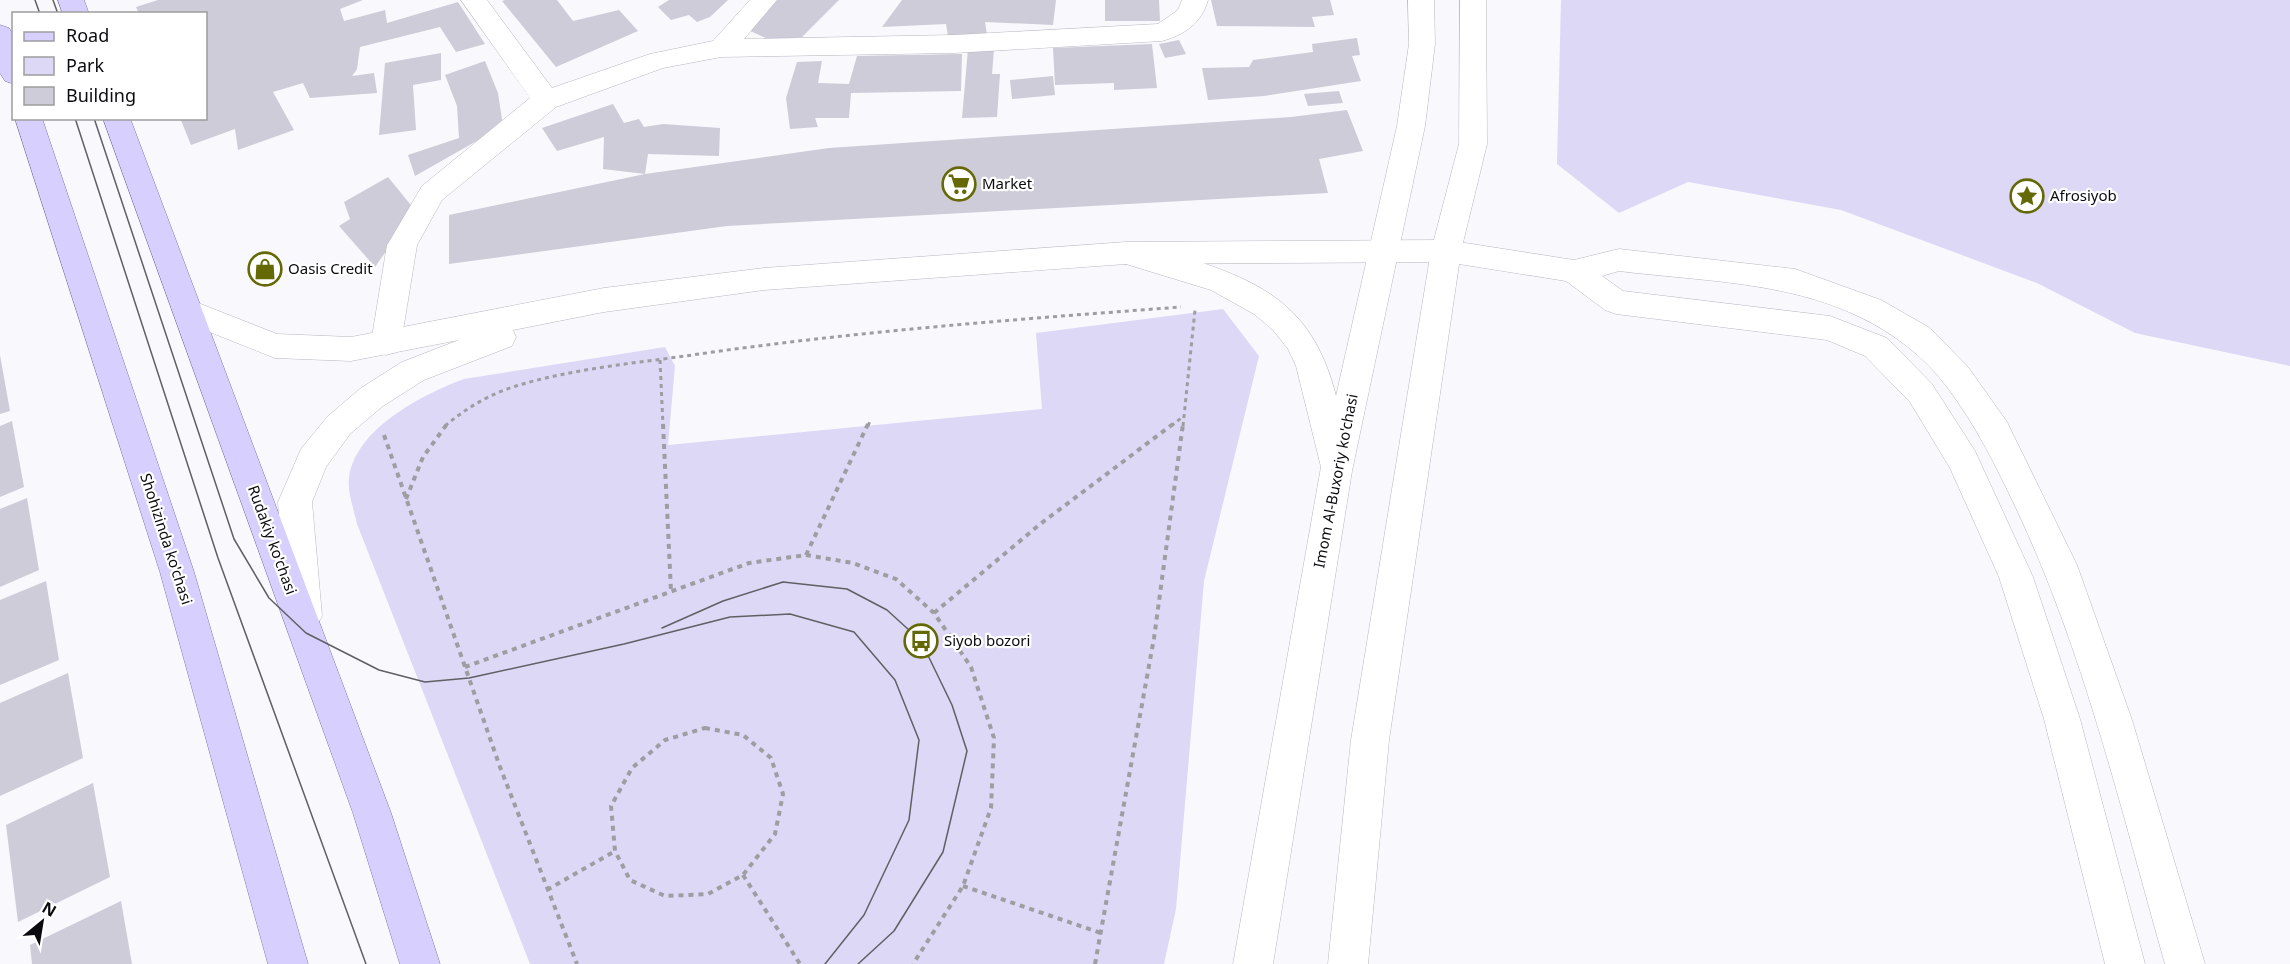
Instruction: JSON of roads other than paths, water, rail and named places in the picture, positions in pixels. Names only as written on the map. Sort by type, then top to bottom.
[{"type":"main road","points":[[0,34],[12,69]]},
{"type":"main road","name":"Shohizinda ko'chasi","points":[[29,120],[177,572],[276,914],[288,964]]},
{"type":"main road","name":"Rudakiy ko'chasi","points":[[117,120],[372,813],[420,964]]},
{"type":"street","points":[[474,0],[546,100]]},
{"type":"street","points":[[721,48],[764,0]]},
{"type":"street","points":[[386,343],[402,245],[432,193],[546,100],[660,60],[721,48],[954,44],[1162,32],[1181,23],[1191,12],[1195,0]]},
{"type":"street","name":"Imom Al-Buxoriy ko'chasi","points":[[1253,964],[1336,471],[1382,253],[1412,126],[1422,44],[1421,0]]},
{"type":"street","points":[[1348,964],[1370,740],[1446,251],[1473,144],[1475,90],[1473,0]]},
{"type":"street","points":[[188,311],[275,346],[351,350],[604,300],[764,279],[1126,253],[1446,251],[1574,271],[1619,260],[1795,281],[1870,308],[1919,337],[1957,376],[1996,432],[2060,565],[2114,720],[2185,964]]},
{"type":"street","points":[[1126,253],[1193,270],[1227,284],[1280,318],[1300,341],[1319,393],[1336,471]]},
{"type":"street","points":[[1574,271],[1616,302],[1830,328],[1876,347],[1922,393],[1963,461],[2016,577],[2062,719],[2125,964]]},
{"type":"street","points":[[306,633],[295,502],[313,459],[339,425],[372,397],[413,371],[458,352],[604,300]]},
{"type":"tram line","points":[[35,0],[39,12]]},
{"type":"tram line","points":[[53,0],[57,12]]},
{"type":"tram line","points":[[76,120],[218,558],[366,964]]},
{"type":"tram line","points":[[95,120],[234,539],[269,598],[306,633],[379,670],[425,682],[469,678],[624,644],[730,617],[790,614],[854,632],[895,680],[919,740],[909,820],[864,915],[825,964]]},
{"type":"tram line","points":[[662,628],[723,601],[783,582],[847,589],[887,610],[921,641],[952,705],[967,751],[943,852],[894,931],[858,964]]},
{"type":"place","name":"Market","points":[[959,184]]},
{"type":"place","name":"Afrosiyob","points":[[2027,196]]},
{"type":"place","name":"Oasis Credit","points":[[265,269]]},
{"type":"place","name":"Siyob bozori","points":[[921,641]]}]
